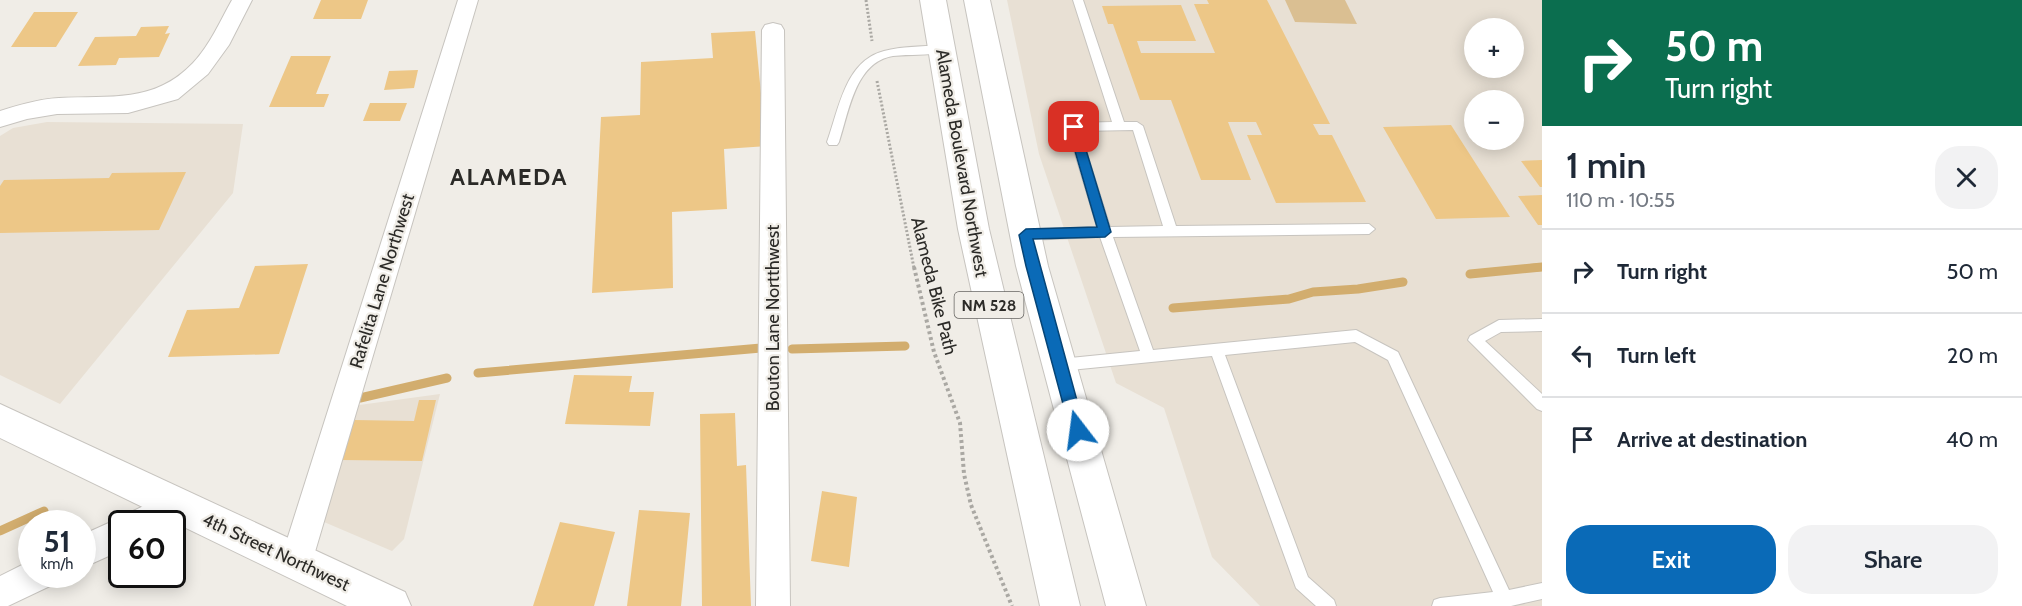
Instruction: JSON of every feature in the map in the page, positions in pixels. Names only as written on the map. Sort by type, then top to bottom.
[{"type":"main road","name":"Alameda Boulevard Northwest","points":[[933,0],[979,263],[1060,606]]},
{"type":"main road","name":"NM 528","points":[[977,0],[1026,235],[1126,606]]},
{"type":"main road","name":"4th Street Northwest","points":[[0,420],[391,606]]},
{"type":"street","points":[[0,119],[57,106],[128,105],[170,93],[200,69],[218,45],[242,0]]},
{"type":"street","name":"Rafelita Lane Northwest","points":[[296,562],[468,0]]},
{"type":"street","name":"Bouton Lane Nortthwest","points":[[773,30],[773,606]]},
{"type":"street","points":[[167,510],[177,505]]},
{"type":"street","points":[[0,593],[18,584]]},
{"type":"lane","points":[[1078,0],[1119,126]]},
{"type":"lane","points":[[833,142],[855,78],[874,58],[884,54],[940,49]]},
{"type":"lane","points":[[1148,356],[1105,232],[1074,127],[1137,126],[1171,231]]},
{"type":"lane","points":[[1026,235],[1369,229]]},
{"type":"lane","points":[[1542,325],[1499,326],[1475,340],[1542,404]]},
{"type":"lane","points":[[1060,365],[1356,336],[1393,356],[1505,599]]},
{"type":"lane","points":[[1216,349],[1302,582],[1328,606]]},
{"type":"lane","points":[[1440,606],[1505,599],[1542,591]]},
{"type":"path","name":"Alameda Bike Path","points":[[866,0],[880,104],[922,309],[934,352],[960,423],[964,474],[971,505],[1012,606]]},
{"type":"shaded area","points":[[1007,0],[1542,0],[1542,606],[1260,606],[1212,557],[1164,408],[1116,383],[1039,154]]},
{"type":"shaded area","points":[[1285,0],[1345,0],[1357,24],[1295,22]]},
{"type":"shaded area","points":[[47,122],[243,124],[233,193],[60,404],[0,375],[0,136],[13,128]]},
{"type":"shaded area","points":[[440,394],[404,539],[392,551],[317,519],[352,406]]},
{"type":"building","points":[[321,0],[368,0],[361,19],[313,19]]},
{"type":"building","points":[[1207,0],[1267,0],[1330,124],[1313,124],[1319,135],[1332,135],[1366,202],[1276,203],[1247,135],[1262,135],[1256,122],[1228,122],[1251,180],[1201,180],[1171,100],[1140,100],[1113,24],[1108,24],[1102,6],[1181,5],[1196,41],[1137,41],[1141,53],[1215,53],[1194,4],[1209,4]]},
{"type":"building","points":[[34,12],[78,12],[56,47],[11,47]]},
{"type":"building","points":[[169,26],[165,34],[170,33],[159,57],[119,58],[116,65],[78,66],[95,37],[136,36],[141,27]]},
{"type":"building","points":[[755,31],[766,146],[724,149],[727,209],[672,212],[673,288],[592,293],[601,117],[640,115],[641,62],[713,58],[711,33]]},
{"type":"building","points":[[291,56],[331,56],[316,94],[329,94],[324,107],[269,107]]},
{"type":"building","points":[[418,70],[414,88],[384,90],[389,71]]},
{"type":"building","points":[[370,103],[407,103],[400,121],[363,121]]},
{"type":"building","points":[[1451,125],[1464,145],[1464,150],[1467,150],[1510,217],[1436,219],[1383,127]]},
{"type":"building","points":[[1542,160],[1542,187],[1540,187],[1521,161]]},
{"type":"building","points":[[186,172],[159,230],[0,233],[0,186],[4,180],[109,178],[112,173]]},
{"type":"building","points":[[1542,195],[1542,225],[1538,225],[1518,196]]},
{"type":"building","points":[[308,264],[279,354],[168,357],[187,310],[239,308],[255,266]]},
{"type":"building","points":[[574,375],[632,376],[629,392],[654,392],[650,426],[565,424]]},
{"type":"building","points":[[419,400],[436,400],[422,461],[342,460],[354,420],[414,421]]},
{"type":"building","points":[[735,413],[737,466],[746,465],[751,606],[702,606],[700,414]]},
{"type":"building","points":[[822,491],[857,497],[849,567],[811,561]]},
{"type":"building","points":[[639,510],[690,513],[681,606],[627,606]]},
{"type":"building","points":[[560,522],[615,532],[594,606],[533,606]]},
{"type":"waterway","points":[[1470,274],[1542,267],[1530,268]]},
{"type":"waterway","points":[[1173,308],[1289,299],[1313,292],[1358,289],[1403,282]]},
{"type":"waterway","points":[[792,349],[905,346]]},
{"type":"waterway","points":[[478,373],[761,348]]},
{"type":"waterway","points":[[360,398],[447,378]]},
{"type":"waterway","points":[[0,531],[18,523]]},
{"type":"district","name":"ALAMEDA","points":[[509,177]]},
{"type":"route","points":[[1074,127],[1105,232],[1026,235],[1032,266],[1078,430]]}]
